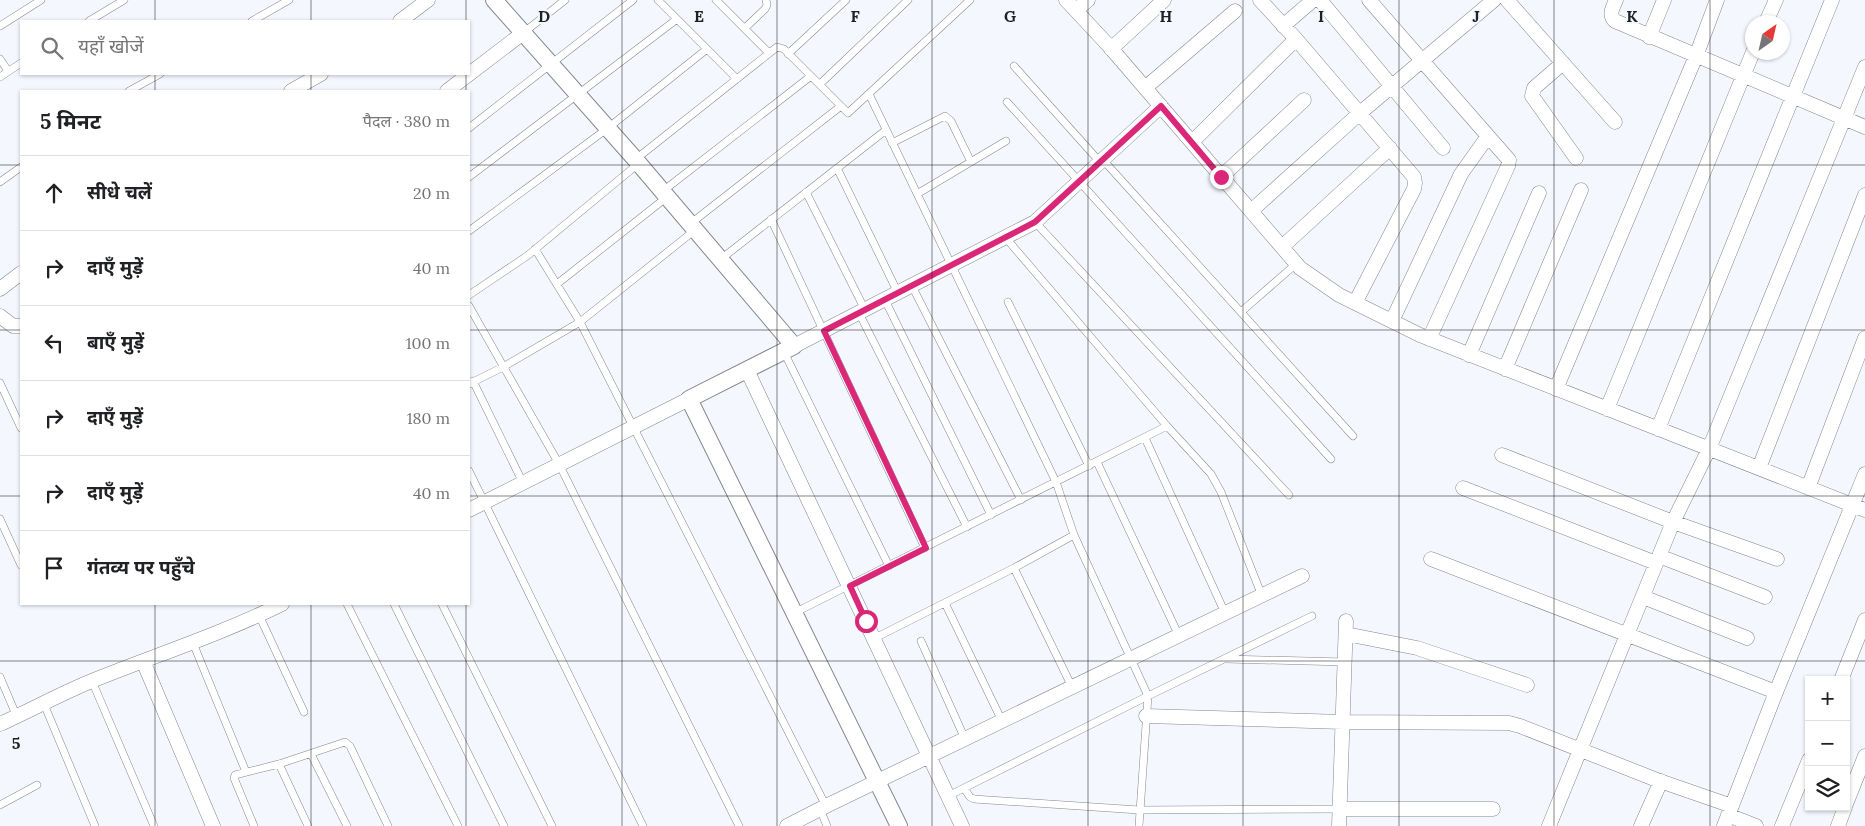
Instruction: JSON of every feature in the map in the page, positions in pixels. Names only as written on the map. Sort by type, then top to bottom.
[{"type":"street","points":[[401,20],[428,0]]},
{"type":"street","points":[[1088,0],[1071,5],[1161,106],[1296,264],[1339,295],[1429,339],[1858,508]]},
{"type":"street","points":[[1111,49],[1164,0]]},
{"type":"street","points":[[1260,0],[1414,177],[1414,189],[1355,303]]},
{"type":"street","points":[[1283,26],[1313,0]]},
{"type":"street","points":[[1320,0],[1443,148]]},
{"type":"street","points":[[1369,0],[1507,158],[1508,166],[1429,339]]},
{"type":"street","points":[[1507,0],[1615,122]]},
{"type":"street","points":[[1616,0],[1611,12],[1612,19],[1649,37],[1865,127]]},
{"type":"street","points":[[1649,37],[1664,0]]},
{"type":"street","points":[[1556,389],[1696,56],[1717,0]]},
{"type":"street","points":[[1769,15],[1776,0]]},
{"type":"street","points":[[1658,428],[1791,96],[1832,0]]},
{"type":"street","points":[[496,1],[637,161],[720,259],[789,349]]},
{"type":"street","points":[[1250,211],[1360,113],[1492,1]]},
{"type":"street","points":[[1145,88],[1235,11]]},
{"type":"street","points":[[470,73],[523,33]]},
{"type":"street","points":[[1192,142],[1296,40]]},
{"type":"street","points":[[1607,409],[1750,60]]},
{"type":"street","points":[[1563,64],[1534,88],[1532,96],[1576,158]]},
{"type":"street","points":[[1548,826],[1673,522],[1709,449],[1865,67]]},
{"type":"street","points":[[293,90],[319,75]]},
{"type":"street","points":[[448,90],[468,75]]},
{"type":"street","points":[[1221,177],[1304,100]]},
{"type":"street","points":[[470,509],[862,312],[1035,222],[1161,106]]},
{"type":"street","points":[[1392,321],[1462,174],[1488,136]]},
{"type":"street","points":[[1282,247],[1390,148]]},
{"type":"street","points":[[1505,369],[1581,190]]},
{"type":"street","points":[[1469,355],[1539,194]]},
{"type":"street","points":[[1759,468],[1865,195]]},
{"type":"street","points":[[0,289],[20,274]]},
{"type":"street","points":[[0,316],[13,326],[20,326]]},
{"type":"street","points":[[1808,488],[1865,338]]},
{"type":"street","points":[[747,370],[962,826]]},
{"type":"street","points":[[688,399],[899,826]]},
{"type":"street","points":[[1502,456],[1673,522],[1777,559]]},
{"type":"street","points":[[1728,816],[1776,692],[1858,508],[1865,474]]},
{"type":"street","points":[[1463,488],[1764,597]]},
{"type":"street","points":[[1431,559],[1776,692]]},
{"type":"street","points":[[787,826],[1302,576]]},
{"type":"street","points":[[1642,596],[1747,638]]},
{"type":"street","points":[[0,724],[92,681],[193,643],[280,605]]},
{"type":"street","points":[[1843,676],[1865,620]]},
{"type":"street","points":[[1339,826],[1346,627],[1527,684]]},
{"type":"street","points":[[143,661],[213,826]]},
{"type":"street","points":[[1146,716],[1344,722],[1509,723],[1661,781],[1728,816],[1756,826]]},
{"type":"street","points":[[1850,795],[1865,756]]},
{"type":"street","points":[[1782,826],[1807,766]]},
{"type":"street","points":[[1641,826],[1661,781]]},
{"type":"street","points":[[1340,808],[1493,809]]},
{"type":"street","points":[[1838,826],[1844,811]]},
{"type":"lane","points":[[0,26],[40,0]]},
{"type":"lane","points":[[91,20],[124,0]]},
{"type":"lane","points":[[254,20],[289,0]]},
{"type":"lane","points":[[523,33],[565,0]]},
{"type":"lane","points":[[470,127],[633,0]]},
{"type":"lane","points":[[658,0],[738,78]]},
{"type":"lane","points":[[716,0],[769,53]]},
{"type":"lane","points":[[745,28],[765,9],[767,5],[766,0]]},
{"type":"lane","points":[[788,54],[846,0]]},
{"type":"lane","points":[[820,84],[908,0]]},
{"type":"lane","points":[[470,294],[535,249],[637,161],[777,47],[784,49],[848,113],[970,0]]},
{"type":"lane","points":[[470,176],[677,19]]},
{"type":"lane","points":[[470,230],[608,128],[708,49]]},
{"type":"lane","points":[[0,59],[8,71]]},
{"type":"lane","points":[[0,77],[20,64]]},
{"type":"lane","points":[[1014,66],[1242,312],[1353,436]]},
{"type":"lane","points":[[131,90],[158,75]]},
{"type":"lane","points":[[557,284],[811,76]]},
{"type":"lane","points":[[869,94],[1056,482],[1074,535],[1148,696],[1139,826]]},
{"type":"lane","points":[[1007,102],[1332,459]]},
{"type":"lane","points":[[523,483],[471,383],[504,367],[580,322],[842,106]]},
{"type":"lane","points":[[892,143],[945,116],[951,120],[971,162]]},
{"type":"lane","points":[[720,259],[886,130]]},
{"type":"lane","points":[[917,194],[1006,141]]},
{"type":"lane","points":[[0,182],[20,167]]},
{"type":"lane","points":[[838,168],[898,292]]},
{"type":"lane","points":[[806,192],[862,312],[967,527]]},
{"type":"lane","points":[[772,219],[926,548]]},
{"type":"lane","points":[[1035,222],[1289,495]]},
{"type":"lane","points":[[1005,237],[1216,482],[1262,596]]},
{"type":"lane","points":[[535,249],[580,322],[635,426],[823,807],[827,826]]},
{"type":"lane","points":[[1242,312],[1296,264]]},
{"type":"lane","points":[[912,286],[1021,500]]},
{"type":"lane","points":[[885,300],[991,515]]},
{"type":"lane","points":[[1008,302],[1089,466]]},
{"type":"lane","points":[[470,308],[559,464],[739,826]]},
{"type":"lane","points":[[789,349],[889,566]]},
{"type":"lane","points":[[0,383],[20,426]]},
{"type":"lane","points":[[794,613],[1168,426]]},
{"type":"lane","points":[[1145,438],[1225,613]]},
{"type":"lane","points":[[1097,462],[1179,636]]},
{"type":"lane","points":[[470,473],[643,826]]},
{"type":"lane","points":[[0,519],[20,563]]},
{"type":"lane","points":[[875,638],[1014,568],[1074,535]]},
{"type":"lane","points":[[1014,568],[1072,687]]},
{"type":"lane","points":[[945,603],[1002,721]]},
{"type":"lane","points":[[348,605],[458,826]]},
{"type":"lane","points":[[394,605],[504,826]]},
{"type":"lane","points":[[442,605],[552,826]]},
{"type":"lane","points":[[259,615],[304,712]]},
{"type":"lane","points":[[948,796],[1312,616]]},
{"type":"lane","points":[[921,641],[966,739]]},
{"type":"lane","points":[[193,643],[246,772]]},
{"type":"lane","points":[[1223,659],[1345,662]]},
{"type":"lane","points":[[0,677],[17,716]]},
{"type":"lane","points":[[92,681],[154,826]]},
{"type":"lane","points":[[44,704],[95,826]]},
{"type":"lane","points":[[254,826],[234,778],[235,775],[279,764],[342,743],[348,744],[388,826]]},
{"type":"lane","points":[[311,754],[347,826]]},
{"type":"lane","points":[[279,764],[308,826]]},
{"type":"lane","points":[[0,805],[37,785]]},
{"type":"lane","points":[[964,788],[974,798],[1139,810],[1340,808]]},
{"type":"route","points":[[866,621],[850,586],[926,548],[824,331],[1035,222],[1161,106],[1221,177]]}]
